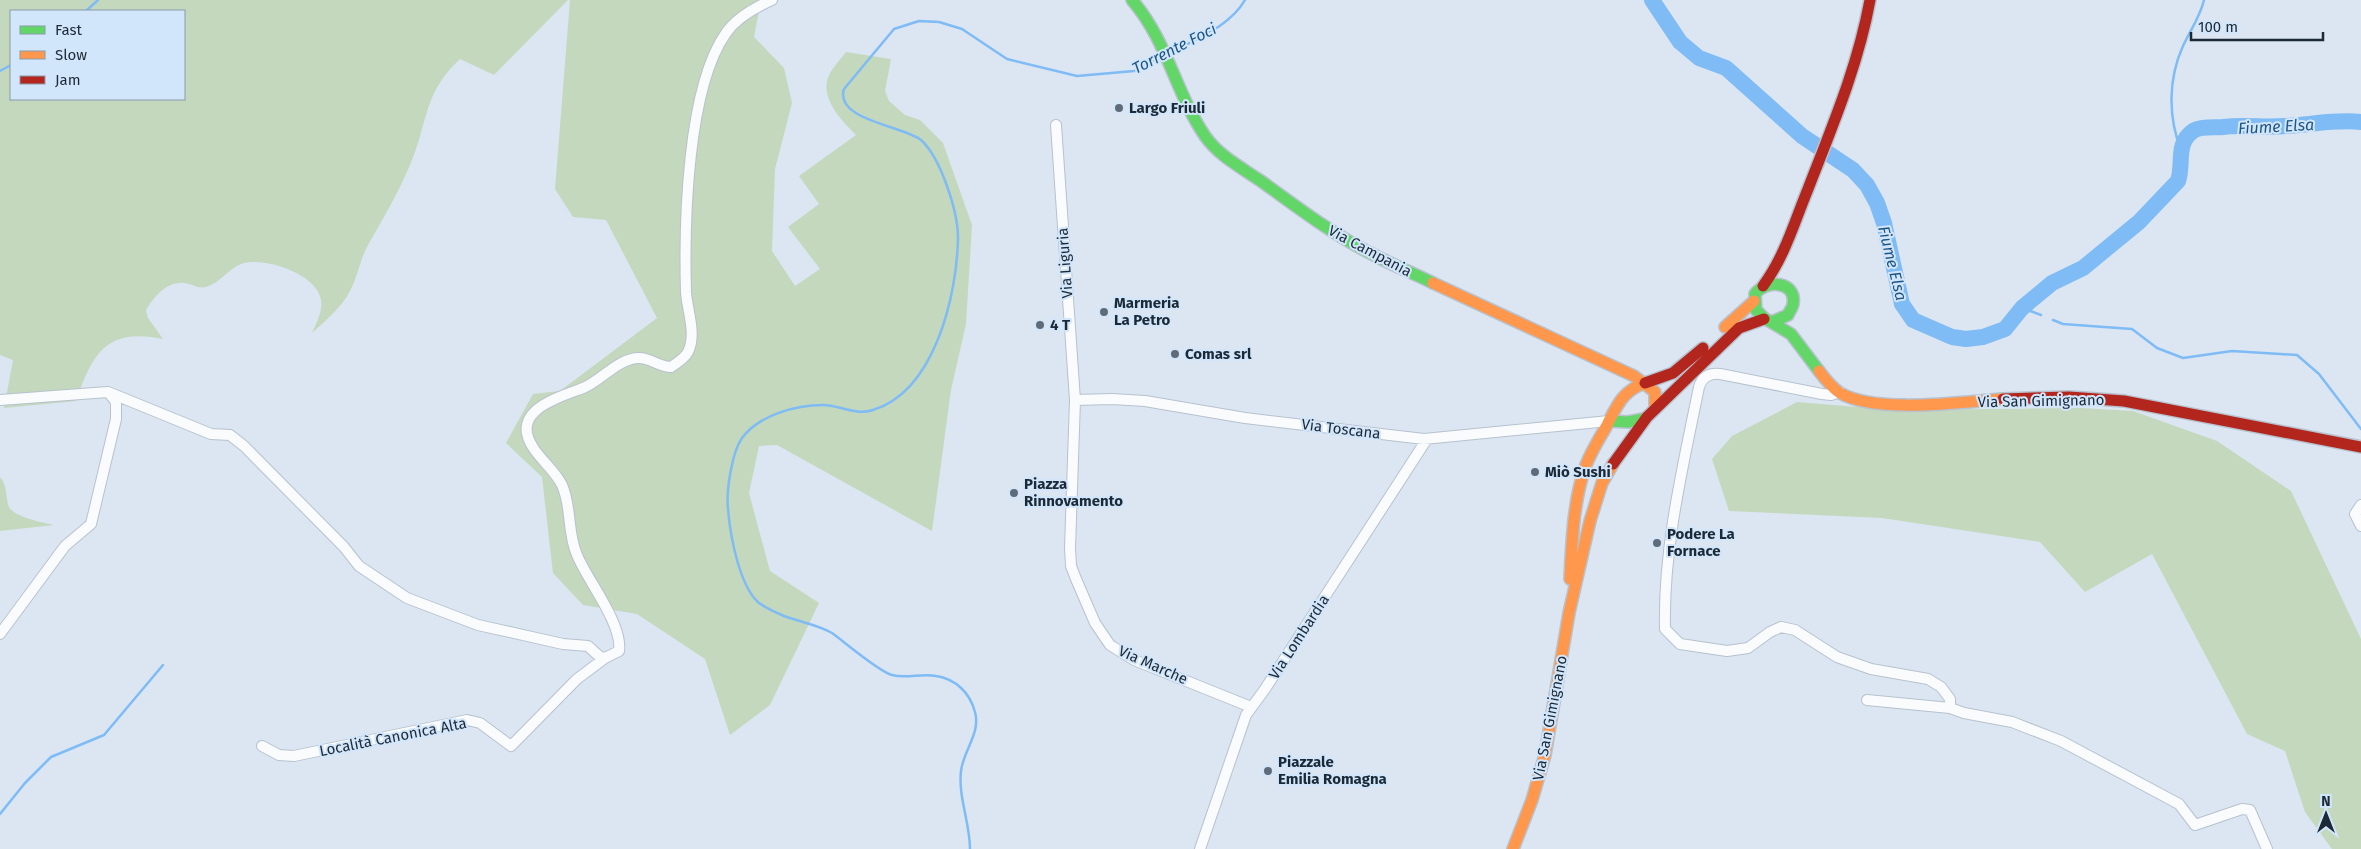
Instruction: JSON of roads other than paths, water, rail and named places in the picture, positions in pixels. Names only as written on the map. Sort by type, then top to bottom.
[{"type":"main road","name":"Via Campania","points":[[1132,0],[1147,17],[1157,33],[1194,120],[1212,146],[1324,226],[1371,254],[1631,374],[1643,383]]},
{"type":"main road","name":"Via San Gimignano","points":[[1801,344],[1756,311],[1755,295],[1776,269],[1852,77],[1862,41],[1870,0]]},
{"type":"main road","name":"Via San Gimignano","points":[[1786,246],[1785,274],[1793,299],[1791,311],[1801,344],[1822,375],[1840,392],[1860,400],[1890,404],[2070,398],[2109,400],[2192,413],[2361,446]]},
{"type":"main road","points":[[1763,286],[1776,283],[1788,288]]},
{"type":"main road","name":"Via San Gimignano","points":[[1569,613],[1571,550],[1577,494],[1585,468],[1621,398],[1630,389],[1668,375],[1680,368],[1754,301]]},
{"type":"main road","name":"Via San Gimignano","points":[[1512,849],[1534,792],[1545,755],[1569,613],[1588,530],[1602,483],[1620,451],[1644,419],[1739,328],[1768,320],[1783,319],[1791,311]]},
{"type":"main road","points":[[1615,368],[1621,398]]},
{"type":"main road","points":[[1643,383],[1655,392],[1655,409]]},
{"type":"main road","points":[[1609,421],[1628,422],[1644,419]]},
{"type":"street","points":[[0,400],[108,392],[211,434],[230,435],[244,446],[344,547],[359,566],[408,598],[478,625],[563,644],[588,646],[600,657],[605,658],[619,651],[620,644],[600,597],[576,555],[562,485],[553,470],[534,449],[528,437],[527,428],[531,416],[548,401],[585,388],[625,362],[638,358],[662,367],[672,367],[688,352],[691,337],[686,292],[689,178],[697,116],[708,66],[727,32],[752,10],[772,0]]},
{"type":"street","name":"Via Liguria","points":[[1056,125],[1075,400]]},
{"type":"street","points":[[1840,392],[1828,395],[1725,375],[1713,374],[1706,376],[1699,387],[1676,506],[1665,609],[1666,629],[1680,644],[1727,651],[1748,648],[1770,632],[1781,627],[1795,630],[1837,657],[1871,669],[1928,679],[1941,687],[1950,699],[1950,708]]},
{"type":"street","points":[[0,634],[65,546],[91,524],[116,419],[116,402],[108,392]]},
{"type":"street","name":"Via Toscana","points":[[1075,400],[1112,399],[1145,401],[1246,418],[1427,438],[1609,421]]},
{"type":"street","name":"Via Marche","points":[[1075,400],[1071,566],[1094,623],[1104,638],[1116,650],[1134,660],[1251,707]]},
{"type":"street","name":"Via Lombardia","points":[[1200,849],[1245,717],[1427,438]]},
{"type":"street","points":[[2361,504],[2355,514],[2361,526]]},
{"type":"street","name":"Località Canonica Alta","points":[[262,746],[279,755],[294,756],[467,720],[480,723],[511,746],[577,679],[605,658]]},
{"type":"street","points":[[1867,700],[1950,708],[1964,713],[2012,722],[2061,741],[2179,804],[2195,825],[2242,809],[2250,810],[2267,849]]},
{"type":"waterway","points":[[87,10],[98,0]]},
{"type":"waterway","name":"Torrente Foci","points":[[1172,52],[1222,24],[1239,9],[1245,0]]},
{"type":"waterway","name":"Fiume Elsa","points":[[1652,0],[1680,42],[1699,58],[1726,68],[1802,136],[1853,170],[1867,185],[1877,203],[1884,223],[1902,304],[1913,320],[1952,337],[1966,339],[1983,337],[2005,329],[2022,308],[2052,283],[2083,268],[2139,222],[2178,181],[2184,142],[2187,136],[2196,129],[2231,126],[2361,122]]},
{"type":"waterway","points":[[2181,150],[2172,111],[2172,85],[2178,59],[2204,0]]},
{"type":"waterway","name":"Torrente Foci","points":[[970,849],[961,790],[962,764],[976,727],[975,712],[970,699],[961,688],[950,680],[930,675],[892,675],[871,663],[827,630],[784,616],[759,603],[746,585],[741,572],[729,520],[729,482],[735,452],[738,444],[749,430],[768,417],[790,409],[823,405],[867,412],[894,399],[912,383],[927,362],[938,338],[947,312],[957,261],[957,227],[952,200],[947,186],[935,159],[921,140],[859,115],[849,108],[844,100],[844,89],[894,29],[919,21],[939,22],[962,29],[1007,59],[1077,76],[1134,71],[1162,56]]},
{"type":"waterway","points":[[0,71],[10,66]]},
{"type":"waterway","points":[[2022,308],[2041,315]]},
{"type":"waterway","points":[[2053,320],[2063,324],[2132,329],[2157,348],[2183,358],[2232,351],[2297,355],[2319,374],[2361,429]]},
{"type":"waterway","points":[[0,814],[25,783],[51,757],[104,735],[163,665]]},
{"type":"place","name":"Largo Friuli","points":[[1119,108]]},
{"type":"place","name":"Marmeria La Petro","points":[[1104,312]]},
{"type":"place","name":"4 T","points":[[1040,325]]},
{"type":"place","name":"Comas srl","points":[[1175,354]]},
{"type":"place","name":"Miò Sushi","points":[[1535,472]]},
{"type":"place","name":"Piazza Rinnovamento","points":[[1014,493]]},
{"type":"place","name":"Podere La Fornace","points":[[1657,543]]},
{"type":"place","name":"Piazzale Emilia Romagna","points":[[1268,771]]}]
